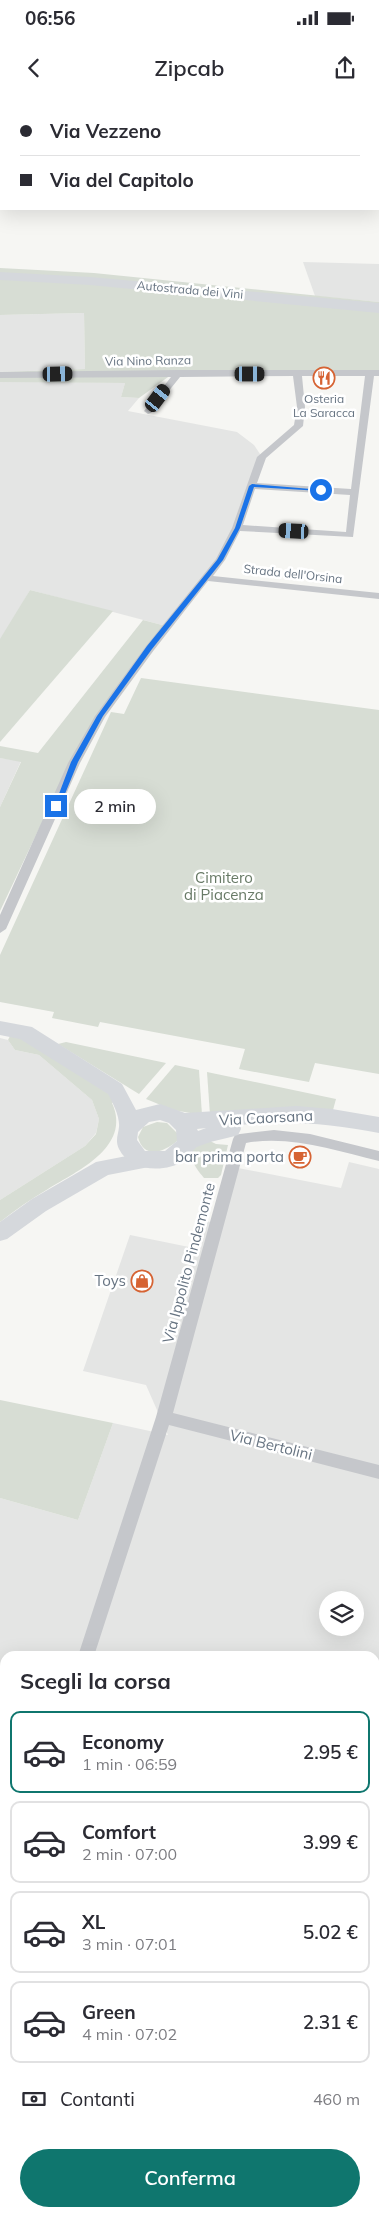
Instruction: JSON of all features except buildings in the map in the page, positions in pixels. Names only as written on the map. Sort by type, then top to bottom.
[{"type":"highway","name":"Autostrada dei Vini","points":[[0,276],[90,281],[379,308]]},
{"type":"highway","name":"Autostrada dei Vini","points":[[0,281],[79,286],[379,313]]},
{"type":"main road","points":[[0,1028],[25,1032],[116,1089],[175,1117],[189,1134],[188,1142],[178,1155],[169,1160],[147,1160],[103,1168],[39,1206],[0,1233]]},
{"type":"main road","points":[[116,1089],[124,1104],[130,1151],[147,1160]]},
{"type":"main road","points":[[103,1168],[142,1115],[160,1112],[175,1117]]},
{"type":"main road","name":"Via Caorsana","points":[[175,1117],[208,1121],[254,1116],[302,1114],[336,1116],[379,1125]]},
{"type":"main road","name":"Via Caorsana","points":[[188,1142],[211,1134],[247,1126],[289,1123],[334,1125],[379,1134]]},
{"type":"street","points":[[148,412],[178,373]]},
{"type":"street","name":"Via Nino Ranza","points":[[0,375],[374,373]]},
{"type":"street","points":[[238,528],[350,535],[374,373]]},
{"type":"street","points":[[0,929],[74,762],[100,716],[150,648],[220,560],[238,528],[262,458],[289,435],[300,420],[296,374]]},
{"type":"street","points":[[252,486],[355,492]]},
{"type":"street","name":"Strada dell'Orsina","points":[[205,578],[379,596]]},
{"type":"street","name":"Via Ippolito Pindemonte","points":[[164,1417],[240,1139],[256,1135],[283,1136],[379,1156]]},
{"type":"street","points":[[88,1651],[164,1417]]},
{"type":"street","name":"Via Bertolini","points":[[164,1417],[379,1472]]},
{"type":"shaded area","points":[[303,262],[379,264],[379,302],[315,296]]},
{"type":"shaded area","points":[[84,313],[85,369],[0,372],[0,315]]},
{"type":"shaded area","points":[[0,381],[125,383],[121,397],[139,398],[128,411],[237,432],[254,445],[262,457],[219,559],[166,626],[30,590],[0,643]]},
{"type":"shaded area","points":[[0,758],[21,761],[0,807]]},
{"type":"shaded area","points":[[0,1038],[8,1040],[15,1050],[39,1055],[92,1100],[99,1119],[96,1133],[85,1146],[0,1200]]},
{"type":"shaded area","points":[[349,1162],[379,1169],[379,1651],[0,1651],[0,1498],[78,1520],[113,1423],[168,1435],[146,1385],[83,1371],[130,1235],[189,1247],[198,1220],[217,1223],[233,1167],[341,1188]]},
{"type":"green space","points":[[0,268],[94,273],[379,302],[379,372],[175,372],[139,398],[121,397],[125,383],[0,382],[0,372],[85,369],[84,313],[0,315]]},
{"type":"green space","points":[[30,590],[113,611],[0,742],[0,639]]},
{"type":"green space","points":[[143,620],[166,626],[72,759],[0,911],[0,807],[21,762],[0,758],[0,746],[38,753]]},
{"type":"green space","name":"Cimitero di Piacenza","points":[[141,678],[379,710],[379,1074],[315,1063],[309,1082],[239,1069],[245,1049],[100,1022],[98,1027],[52,1018],[54,1012],[0,1002],[0,955],[111,712],[124,714]]},
{"type":"green space","points":[[10,1036],[23,1039],[109,1094],[115,1102],[112,1103],[116,1119],[115,1132],[108,1145],[98,1156],[0,1222],[0,1200],[85,1146],[96,1134],[99,1119],[92,1100],[39,1055],[15,1050],[8,1040]]},
{"type":"green space","points":[[66,1042],[166,1063],[139,1094],[58,1044]]},
{"type":"green space","points":[[175,1065],[199,1070],[202,1115],[173,1110],[146,1099]]},
{"type":"green space","points":[[207,1072],[336,1099],[333,1110],[210,1115]]},
{"type":"green space","points":[[157,1122],[167,1123],[177,1133],[177,1141],[161,1151],[155,1152],[145,1149],[138,1137],[143,1127]]},
{"type":"green space","points":[[206,1139],[216,1144],[228,1145],[221,1175],[218,1178],[204,1178],[193,1162],[192,1152],[194,1147]]},
{"type":"green space","points":[[0,1400],[113,1423],[78,1520],[0,1498]]},
{"type":"place","name":"Osteria La Saracca","points":[[324,378]]},
{"type":"place","name":"bar prima porta","points":[[300,1157]]},
{"type":"place","name":"Toys","points":[[142,1281]]},
{"type":"route","points":[[56,806],[74,762],[100,716],[150,648],[220,560],[238,528],[252,486],[321,490]]}]
